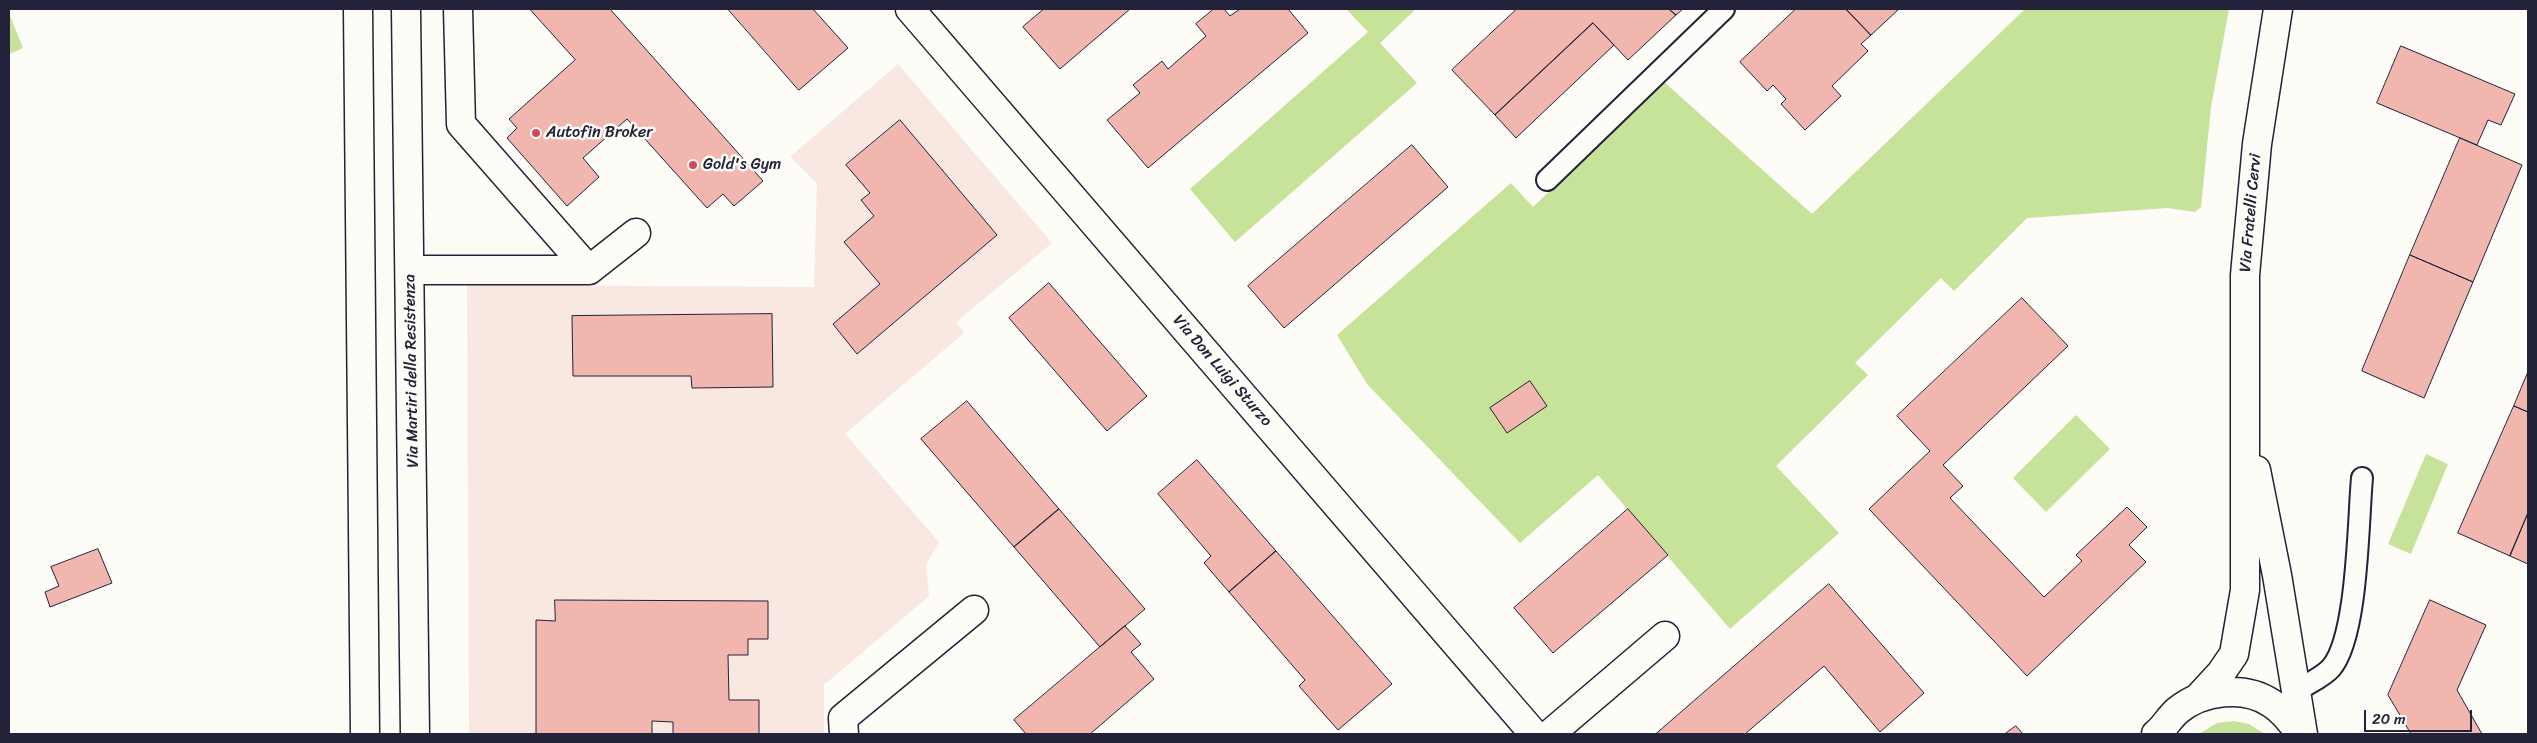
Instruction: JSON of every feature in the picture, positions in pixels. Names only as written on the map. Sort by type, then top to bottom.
[{"type":"street","points":[[358,9],[365,734]]},
{"type":"street","name":"Via Martiri della Resistenza","points":[[406,9],[411,270],[415,734]]},
{"type":"street","points":[[458,9],[461,124],[589,270]]},
{"type":"street","name":"Via Don Luigi Sturzo","points":[[910,9],[1534,734]]},
{"type":"street","name":"Via Fratelli Cervi","points":[[2243,407],[2244,275],[2257,144],[2279,12]]},
{"type":"street","points":[[411,270],[589,270],[636,233]]},
{"type":"street","points":[[2243,407],[2277,575],[2297,691],[2302,734]]},
{"type":"street","points":[[2159,733],[2177,711],[2198,698],[2221,673],[2234,654],[2244,590],[2243,407]]},
{"type":"street","points":[[844,734],[843,718],[974,610]]},
{"type":"street","points":[[1550,734],[1665,636]]},
{"type":"street","points":[[2198,698],[2222,692],[2248,693],[2271,703],[2290,719],[2302,734]]},
{"type":"lane","points":[[1547,180],[1724,9]]},
{"type":"lane","points":[[2297,691],[2331,668],[2343,647],[2352,610],[2362,478]]},
{"type":"shaded area","points":[[898,64],[1052,243],[956,322],[964,333],[845,434],[939,542],[926,565],[929,596],[824,685],[824,734],[469,734],[467,285],[814,287],[817,183],[790,157]]},
{"type":"green space","points":[[1346,9],[1416,9],[1380,43],[1417,83],[1235,242],[1190,189],[1368,32]]},
{"type":"green space","points":[[2025,9],[2229,9],[2211,107],[2201,207],[2195,212],[2167,208],[2027,218],[1954,291],[1941,278],[1855,363],[1868,375],[1776,466],[1839,533],[1730,629],[1598,475],[1520,543],[1367,384],[1337,335],[1511,183],[1533,207],[1664,82],[1812,214]]},
{"type":"green space","points":[[9,13],[23,48],[9,54]]},
{"type":"green space","points":[[2076,415],[2110,449],[2046,512],[2013,478]]},
{"type":"green space","points":[[2426,454],[2448,464],[2411,554],[2388,544]]},
{"type":"green space","points":[[2234,721],[2249,724],[2265,734],[2199,734],[2217,723]]},
{"type":"building","points":[[530,9],[610,9],[763,181],[734,206],[723,194],[707,208],[627,119],[583,158],[599,177],[567,206],[507,138],[517,128],[509,119],[575,60]]},
{"type":"building","points":[[728,9],[813,9],[848,48],[799,90]]},
{"type":"building","points":[[1044,9],[1130,9],[1060,69],[1023,27]]},
{"type":"building","points":[[1214,9],[1224,9],[1230,16],[1240,9],[1288,9],[1308,33],[1148,168],[1107,120],[1140,93],[1133,85],[1162,61],[1168,69],[1206,36],[1196,24]]},
{"type":"building","points":[[1517,9],[1669,9],[1676,15],[1628,60],[1593,23],[1495,115],[1452,70]]},
{"type":"building","points":[[1669,9],[1683,9],[1676,15]]},
{"type":"building","points":[[1796,9],[1846,9],[1871,35],[1861,44],[1868,51],[1832,86],[1841,96],[1805,130],[1781,104],[1786,99],[1773,85],[1767,91],[1740,62]]},
{"type":"building","points":[[1846,9],[1899,9],[1871,35]]},
{"type":"building","points":[[1593,23],[1614,45],[1516,138],[1495,115]]},
{"type":"building","points":[[2401,46],[2515,94],[2501,125],[2488,120],[2477,145],[2377,103]]},
{"type":"building","points":[[900,120],[997,235],[857,354],[833,324],[880,284],[844,242],[874,216],[861,200],[870,193],[846,165]]},
{"type":"building","points":[[2460,138],[2522,165],[2473,282],[2410,255]]},
{"type":"building","points":[[1412,145],[1448,187],[1284,328],[1248,286]]},
{"type":"building","points":[[2410,255],[2473,282],[2424,398],[2362,371]]},
{"type":"building","points":[[1049,283],[1147,396],[1107,431],[1009,318]]},
{"type":"building","points":[[2022,298],[2068,346],[1943,465],[1963,486],[1950,498],[2044,597],[2082,561],[2076,555],[2127,507],[2147,527],[2129,545],[2146,562],[2027,676],[1869,509],[1930,451],[1897,416]]},
{"type":"building","points":[[772,314],[773,387],[692,388],[691,376],[573,376],[572,316]]},
{"type":"building","points":[[2528,372],[2528,412],[2514,406]]},
{"type":"building","points":[[1530,381],[1547,406],[1507,433],[1490,408]]},
{"type":"building","points":[[967,401],[1059,509],[1014,547],[921,439]]},
{"type":"building","points":[[2514,406],[2528,412],[2528,513],[2510,556],[2458,533]]},
{"type":"building","points":[[1197,460],[1276,551],[1229,592],[1204,563],[1211,556],[1158,494]]},
{"type":"building","points":[[1059,509],[1145,609],[1100,647],[1014,547]]},
{"type":"building","points":[[1628,509],[1668,555],[1553,653],[1514,608]]},
{"type":"building","points":[[2528,513],[2528,564],[2510,556]]},
{"type":"building","points":[[98,549],[112,583],[50,607],[45,592],[59,586],[51,567]]},
{"type":"building","points":[[1276,551],[1392,684],[1338,730],[1299,686],[1305,680],[1229,592]]},
{"type":"building","points":[[1829,584],[1924,693],[1880,732],[1824,666],[1745,734],[1656,734]]},
{"type":"building","points":[[555,600],[768,601],[768,639],[748,639],[748,655],[728,655],[729,700],[759,700],[759,734],[673,734],[673,722],[652,721],[652,734],[536,734],[536,620],[555,621]]},
{"type":"building","points":[[2430,600],[2486,625],[2457,690],[2482,734],[2411,734],[2388,695]]},
{"type":"building","points":[[1125,626],[1141,644],[1131,652],[1154,679],[1090,734],[1026,734],[1014,720]]},
{"type":"building","points":[[2016,726],[2023,734],[2005,734]]},
{"type":"place","name":"Autofin Broker","points":[[536,133]]},
{"type":"place","name":"Gold's Gym","points":[[693,165]]}]
